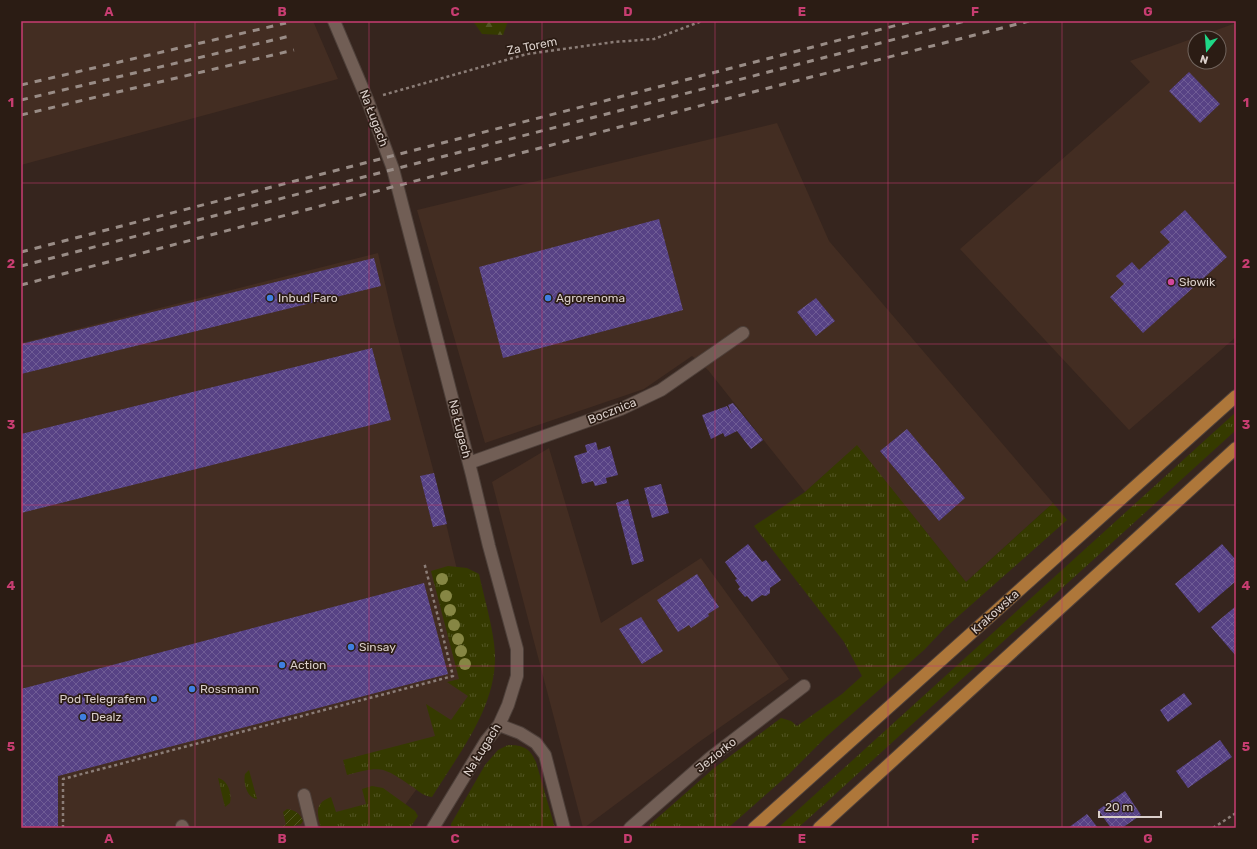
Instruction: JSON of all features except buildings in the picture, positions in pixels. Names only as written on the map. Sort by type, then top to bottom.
[{"type":"main road","name":"Krakowska","points":[[754,828],[1236,396]]},
{"type":"main road","points":[[819,828],[1236,448]]},
{"type":"street","name":"Na Ługach","points":[[334,21],[367,100],[394,175],[469,463],[489,546],[517,649],[517,676],[508,705],[499,725],[486,741],[433,828]]},
{"type":"street","name":"Bocznica","points":[[469,463],[621,409],[660,390],[742,333]]},
{"type":"street","name":"Jeziorko","points":[[630,828],[710,758],[804,686]]},
{"type":"street","points":[[499,725],[520,733],[536,743],[545,755],[564,828]]},
{"type":"street","points":[[304,795],[312,828]]},
{"type":"path","name":"Za Torem","points":[[367,100],[402,88],[527,54],[614,42],[654,39],[693,26],[702,21]]},
{"type":"path","points":[[63,828],[63,779],[453,676],[424,562]]},
{"type":"path","points":[[1213,828],[1236,813]]},
{"type":"shaded area","points":[[21,21],[313,21],[338,79],[21,165]]},
{"type":"shaded area","points":[[1236,23],[1236,337],[1129,430],[960,249],[1150,82],[1130,61],[1187,41],[1187,70],[1227,70],[1227,30],[1216,30]]},
{"type":"shaded area","points":[[777,123],[829,241],[1053,503],[966,582],[857,446],[805,492],[708,370],[692,356],[644,389],[485,443],[417,210]]},
{"type":"shaded area","points":[[378,253],[394,323],[434,473],[469,620],[488,692],[388,828],[21,828],[21,343]]},
{"type":"shaded area","points":[[549,448],[601,623],[701,558],[789,679],[699,742],[584,828],[492,482]]},
{"type":"green space","points":[[473,21],[508,21],[503,35],[482,34]]},
{"type":"green space","points":[[1236,412],[1236,430],[798,828],[778,828]]},
{"type":"green space","points":[[857,445],[966,582],[1053,503],[1067,520],[945,628],[924,650],[826,737],[788,775],[728,828],[646,828],[713,769],[781,718],[791,721],[797,726],[842,694],[862,676],[844,642],[754,526],[805,492]]},
{"type":"green space","points":[[448,566],[467,568],[479,574],[493,634],[495,664],[492,685],[486,705],[477,724],[432,797],[422,794],[395,775],[382,770],[368,770],[347,775],[343,760],[435,736],[426,704],[451,720],[468,696],[447,682],[459,679],[431,571]]},
{"type":"green space","points":[[508,745],[525,748],[534,757],[555,828],[451,828],[451,824],[485,765],[498,750]]},
{"type":"green space","points":[[249,770],[257,799],[251,796],[246,790],[245,774]]},
{"type":"green space","points":[[218,778],[227,784],[230,791],[230,803],[225,807]]},
{"type":"green space","points":[[372,786],[383,788],[415,811],[418,816],[410,828],[321,828],[318,818],[318,809],[322,802],[331,797],[336,812],[366,804],[362,789]]},
{"type":"green space","points":[[287,809],[295,811],[299,814],[303,821],[301,824],[285,828],[274,828],[286,825],[283,812]]},
{"type":"railway","points":[[21,252],[913,21]]},
{"type":"railway","points":[[21,266],[965,21]]},
{"type":"railway","points":[[21,285],[722,100],[1029,21]]},
{"type":"railway","points":[[21,85],[286,23]]},
{"type":"railway","points":[[21,100],[290,36]]},
{"type":"railway","points":[[21,115],[294,50]]},
{"type":"place","name":"Słowik","points":[[1171,282]]},
{"type":"place","name":"Inbud Faro","points":[[270,298]]},
{"type":"place","name":"Agrorenoma","points":[[548,298]]},
{"type":"place","name":"Sinsay","points":[[351,647]]},
{"type":"place","name":"Action","points":[[282,665]]},
{"type":"place","name":"Rossmann","points":[[192,689]]},
{"type":"place","name":"Pod Telegrafem","points":[[154,699]]},
{"type":"place","name":"Dealz","points":[[83,717]]}]
